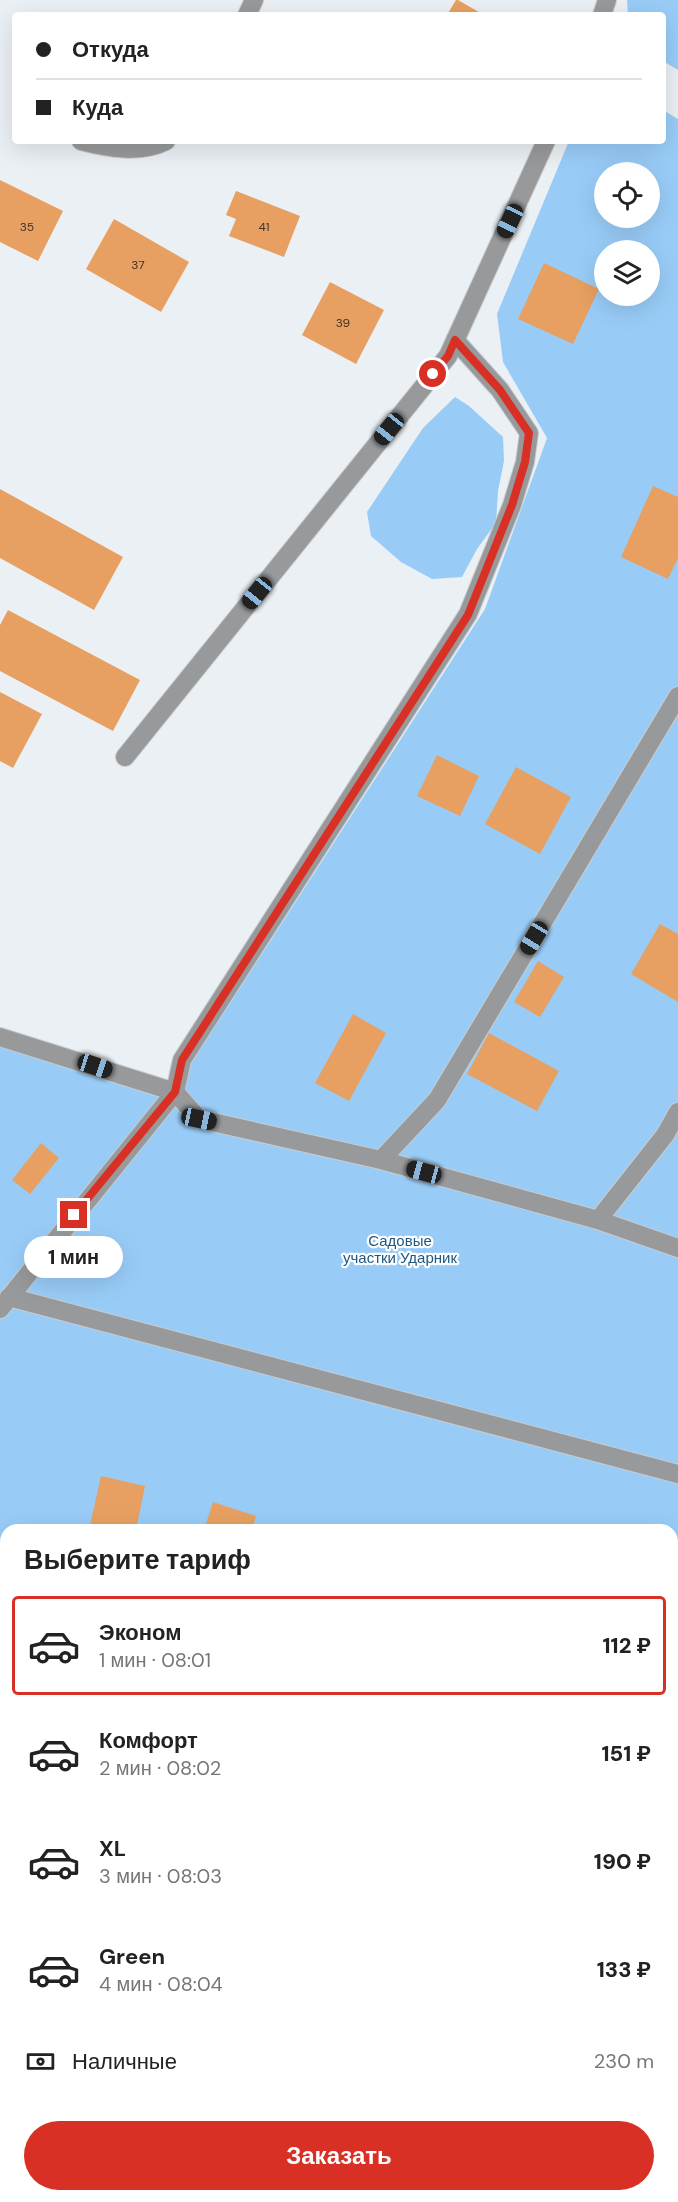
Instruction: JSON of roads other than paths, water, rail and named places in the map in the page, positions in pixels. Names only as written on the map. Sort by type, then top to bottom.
[{"type":"lane","points":[[92,144],[107,148],[161,144]]},
{"type":"lane","points":[[125,757],[448,356],[545,144]]},
{"type":"lane","points":[[455,340],[500,390],[529,433],[525,462],[512,505],[468,615],[182,1060],[175,1092],[5,1303],[678,1474]]},
{"type":"lane","points":[[381,1160],[437,1100],[678,696]]},
{"type":"lane","points":[[0,1037],[175,1092],[199,1119],[381,1160],[598,1220],[678,1248]]},
{"type":"lane","points":[[598,1220],[664,1135],[678,1112]]},
{"type":"park label","name":"Садовые участки Ударник","points":[[400,1250]]}]
